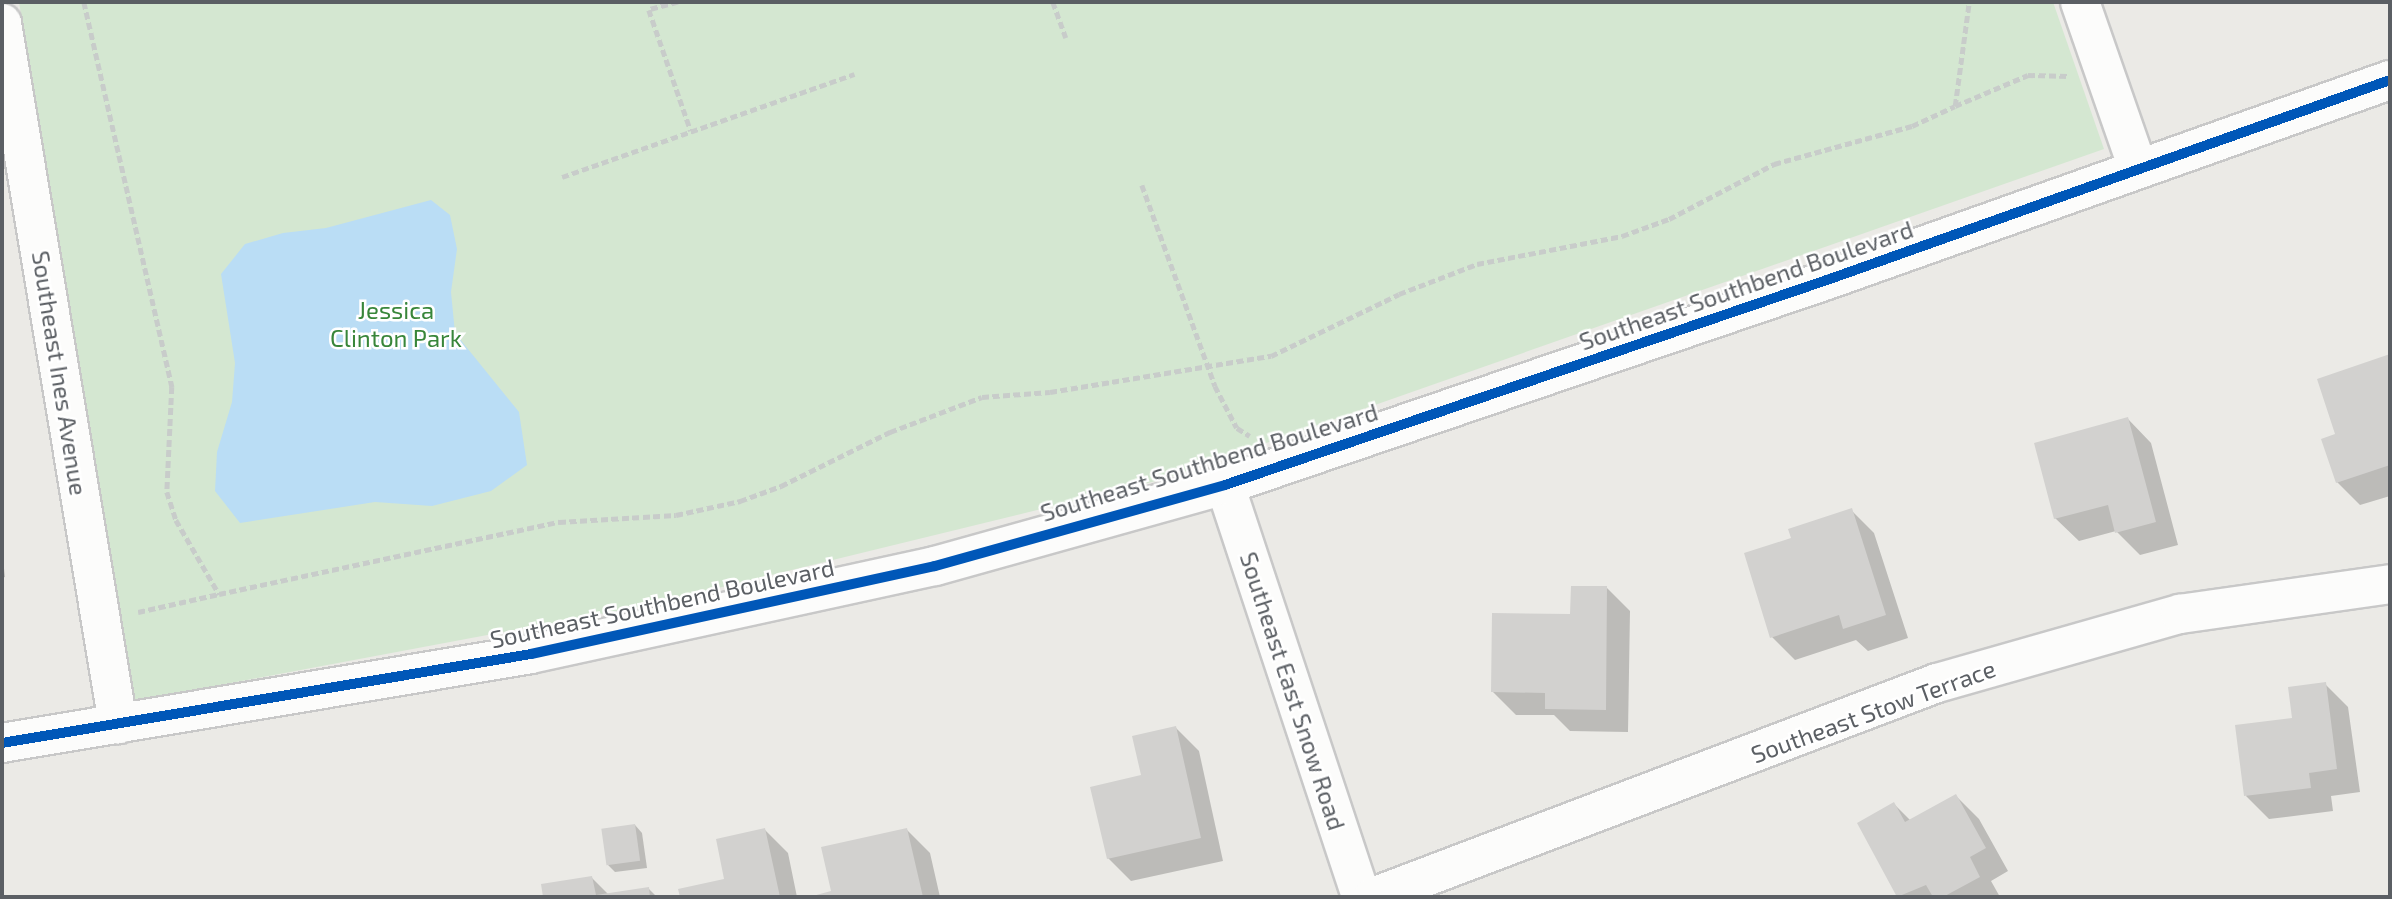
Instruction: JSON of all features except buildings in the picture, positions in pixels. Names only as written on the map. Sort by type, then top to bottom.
[{"type":"street","points":[[2080,2],[2138,169]]},
{"type":"street","name":"Southeast Ines Avenue","points":[[2,23],[118,724]]},
{"type":"street","name":"Southeast Southbend Boulevard","points":[[2,743],[544,651],[935,566],[1225,485],[1827,280],[2390,80]]},
{"type":"street","name":"Southeast East Snow Road","points":[[1225,485],[1361,897]]},
{"type":"street","name":"Southeast Stow Terrace","points":[[1373,897],[1937,683],[2180,614],[2390,584]]},
{"type":"path","points":[[84,2],[172,387],[167,492],[176,520],[219,593]]},
{"type":"path","points":[[678,2],[649,10],[691,131]]},
{"type":"path","points":[[1053,2],[1066,38]]},
{"type":"path","points":[[1955,106],[1969,2]]},
{"type":"path","points":[[562,177],[853,74]]},
{"type":"path","points":[[129,614],[559,522],[676,515],[740,501],[806,475],[890,432],[982,397],[1210,369],[1271,356],[1399,294],[1477,264],[1622,236],[1657,223],[1774,164],[1912,126],[2028,75],[2072,75]]},
{"type":"path","points":[[1142,185],[1210,369],[1237,428],[1257,436]]},
{"type":"green space","name":"Jessica Clinton Park","points":[[19,2],[2053,2],[2104,149],[1164,479],[648,605],[135,701]]},
{"type":"water","points":[[431,200],[450,215],[457,249],[451,292],[455,333],[519,412],[527,465],[491,491],[432,506],[375,502],[240,523],[215,491],[217,452],[232,402],[235,363],[221,274],[245,244],[283,233],[326,228]]},
{"type":"cycle path","points":[[2,743],[531,654],[935,566],[1225,485],[1827,280],[2390,80]]}]
